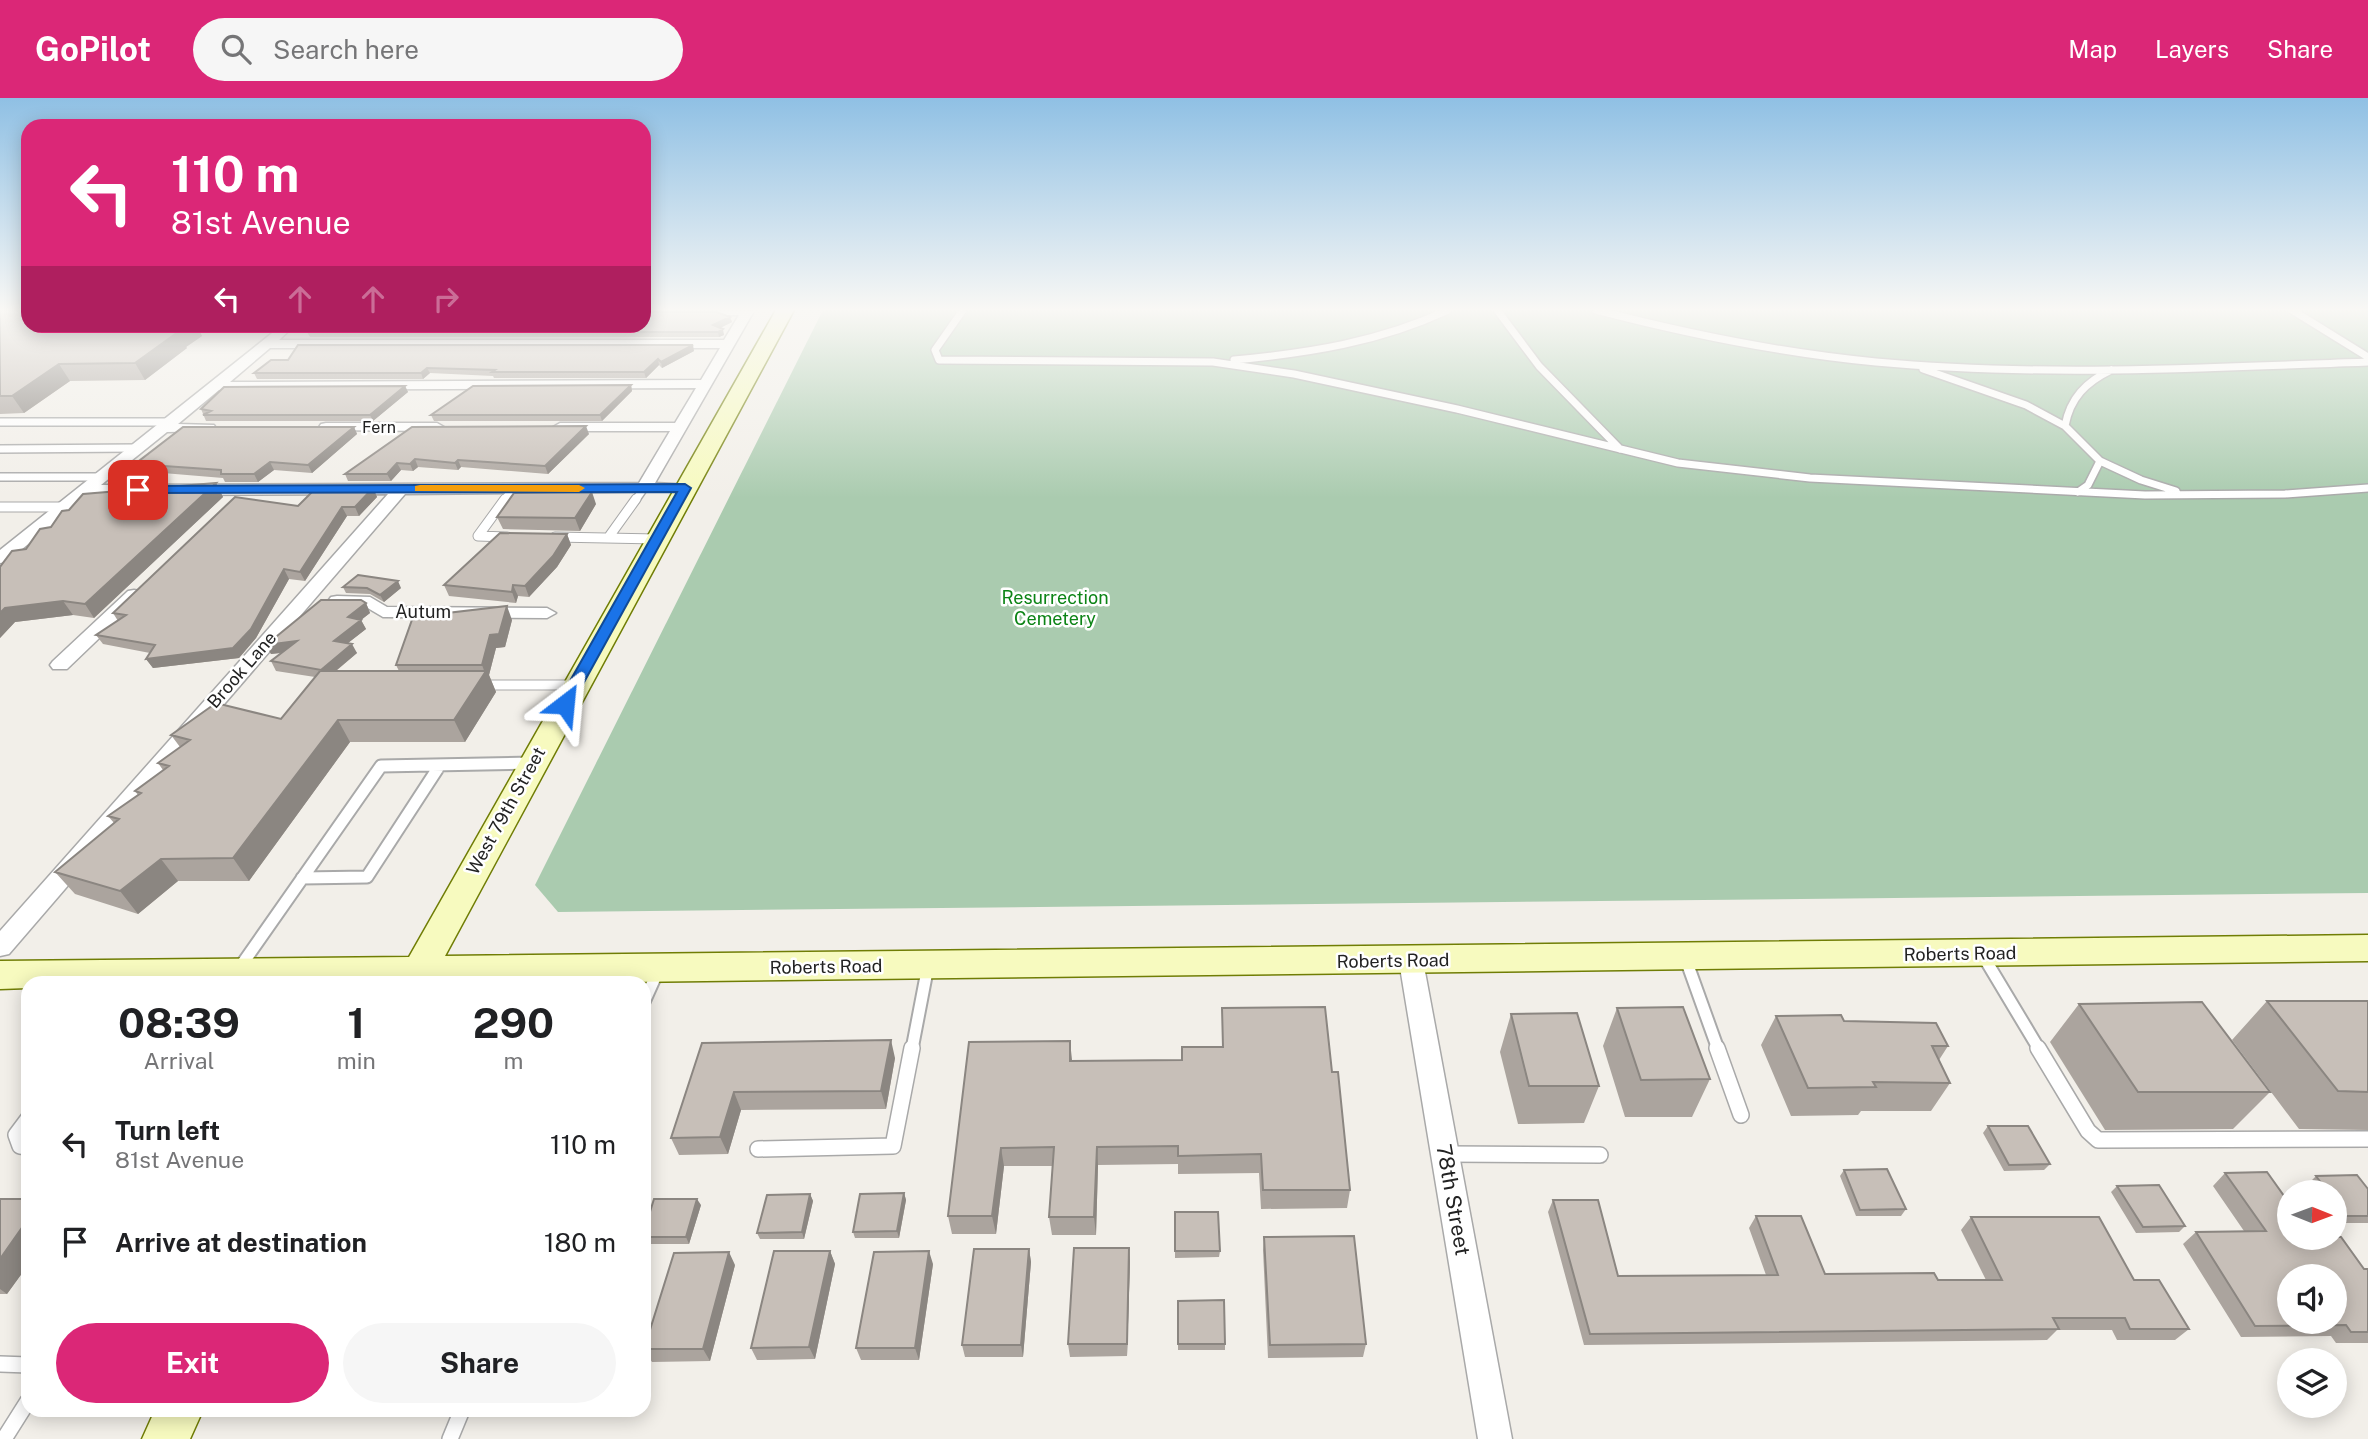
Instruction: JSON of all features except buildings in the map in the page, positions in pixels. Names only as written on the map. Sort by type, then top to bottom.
[{"type":"street","points":[[0,558],[232,373]]},
{"type":"street","points":[[644,488],[713,373]]},
{"type":"street","name":"West 79th Street","points":[[416,976],[750,373]]},
{"type":"street","points":[[216,386],[706,384]]},
{"type":"street","points":[[166,425],[218,428]]},
{"type":"street","name":"Fern","points":[[316,428],[453,427]]},
{"type":"street","points":[[547,427],[680,427]]},
{"type":"street","points":[[85,490],[685,488]]},
{"type":"street","points":[[225,508],[244,489]]},
{"type":"street","name":"Brook Lane","points":[[0,947],[401,489]]},
{"type":"street","points":[[60,666],[147,582]]},
{"type":"street","name":"Autum","points":[[303,600],[370,602],[383,612],[547,613]]},
{"type":"street","name":"Roberts Road","points":[[543,976],[659,969],[1982,954],[2363,954]]},
{"type":"street","name":"78th Street","points":[[1411,961],[1495,1439]]},
{"type":"street","name":"Roberts Road","points":[[168,976],[237,972],[379,976]]},
{"type":"street","name":"Roberts Road","points":[[0,975],[45,976]]},
{"type":"street","points":[[164,1439],[176,1417]]},
{"type":"lane","points":[[1276,373],[1457,409],[1678,463],[1810,478],[2189,495],[2285,494],[2368,488]]},
{"type":"lane","points":[[1544,373],[1622,450]]},
{"type":"lane","points":[[1932,373],[2025,405],[2065,426],[2100,461],[2141,480],[2189,495]]},
{"type":"lane","points":[[2065,426],[2066,413],[2078,392],[2106,373]]},
{"type":"lane","points":[[0,422],[166,425]]},
{"type":"lane","points":[[0,449],[136,449]]},
{"type":"lane","points":[[2078,492],[2088,485],[2100,461]]},
{"type":"lane","points":[[0,477],[101,477]]},
{"type":"lane","points":[[608,538],[644,488]]},
{"type":"lane","points":[[512,489],[478,536],[517,537]]},
{"type":"lane","points":[[0,507],[64,507]]},
{"type":"lane","points":[[543,537],[657,539]]},
{"type":"lane","points":[[472,685],[576,684]]},
{"type":"lane","points":[[237,972],[381,766],[532,763]]},
{"type":"lane","points":[[302,878],[367,877],[440,765]]},
{"type":"lane","points":[[1982,954],[2088,1131],[2098,1140],[2368,1139]]},
{"type":"lane","points":[[1685,957],[1741,1115]]},
{"type":"lane","points":[[758,1149],[893,1146],[928,966]]},
{"type":"lane","points":[[651,987],[659,969]]},
{"type":"lane","points":[[21,1128],[16,1135],[21,1146]]},
{"type":"lane","points":[[1444,1154],[1600,1155]]},
{"type":"lane","points":[[0,1364],[21,1365]]},
{"type":"lane","points":[[4,1439],[21,1412]]},
{"type":"lane","points":[[450,1439],[459,1417]]},
{"type":"green space","name":"Resurrection Cemetery","points":[[792,373],[2368,373],[2368,893],[558,912],[535,885]]},
{"type":"slow traffic","points":[[420,489],[579,488]]},
{"type":"route","points":[[138,490],[685,488],[565,704]]}]
